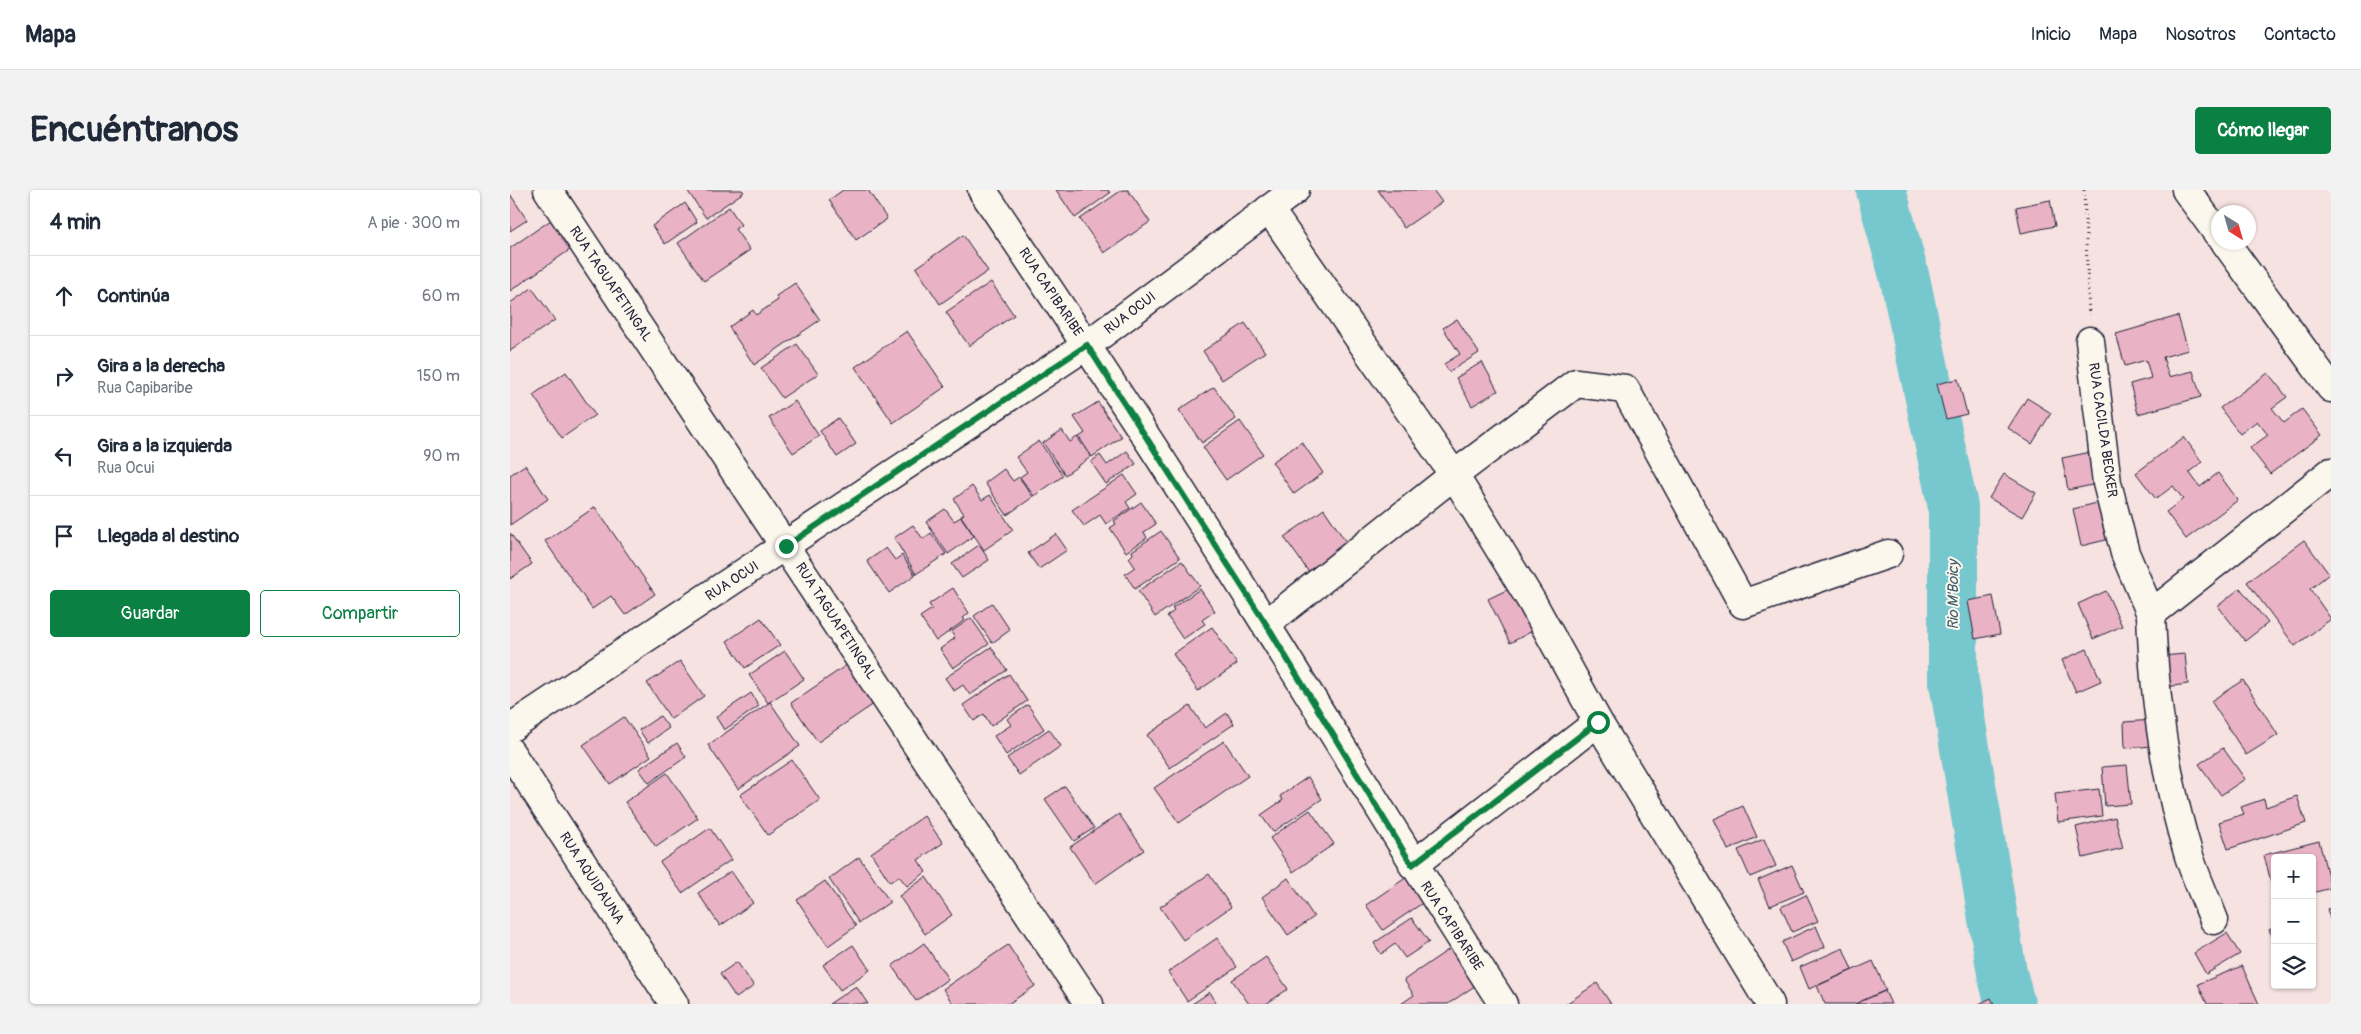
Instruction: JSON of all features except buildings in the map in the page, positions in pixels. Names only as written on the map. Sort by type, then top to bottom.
[{"type":"street","name":"RUA TAGUAPETINGAL","points":[[548,190],[1089,1004]]},
{"type":"street","name":"RUA CAPIBARIBE","points":[[982,190],[1087,345],[1266,624],[1412,865],[1503,1004]]},
{"type":"street","name":"RUA OCUI","points":[[510,728],[1087,345],[1296,190]]},
{"type":"street","points":[[2186,190],[2211,224]]},
{"type":"street","points":[[1269,209],[1454,475],[1532,602],[1598,722],[1770,1004]]},
{"type":"street","points":[[2231,250],[2331,388]]},
{"type":"street","name":"RUA CACILDA BECKER","points":[[2090,341],[2107,483],[2125,552],[2151,614],[2158,710],[2172,785],[2189,856],[2214,920]]},
{"type":"street","points":[[1266,624],[1454,475],[1576,383],[1625,389],[1743,604],[1888,554]]},
{"type":"street","points":[[2151,614],[2331,472]]},
{"type":"street","points":[[1412,865],[1598,722]]},
{"type":"street","name":"RUA AQUIDAUNA","points":[[510,752],[674,1004]]},
{"type":"path","points":[[2084,190],[2090,341]]},
{"type":"waterway","name":"Rio M'Boicy","points":[[1881,190],[1905,279],[1953,507],[1953,676],[2002,973],[2010,1004]]},
{"type":"route","points":[[786,546],[1087,345],[1266,624],[1412,865],[1598,722]]}]
